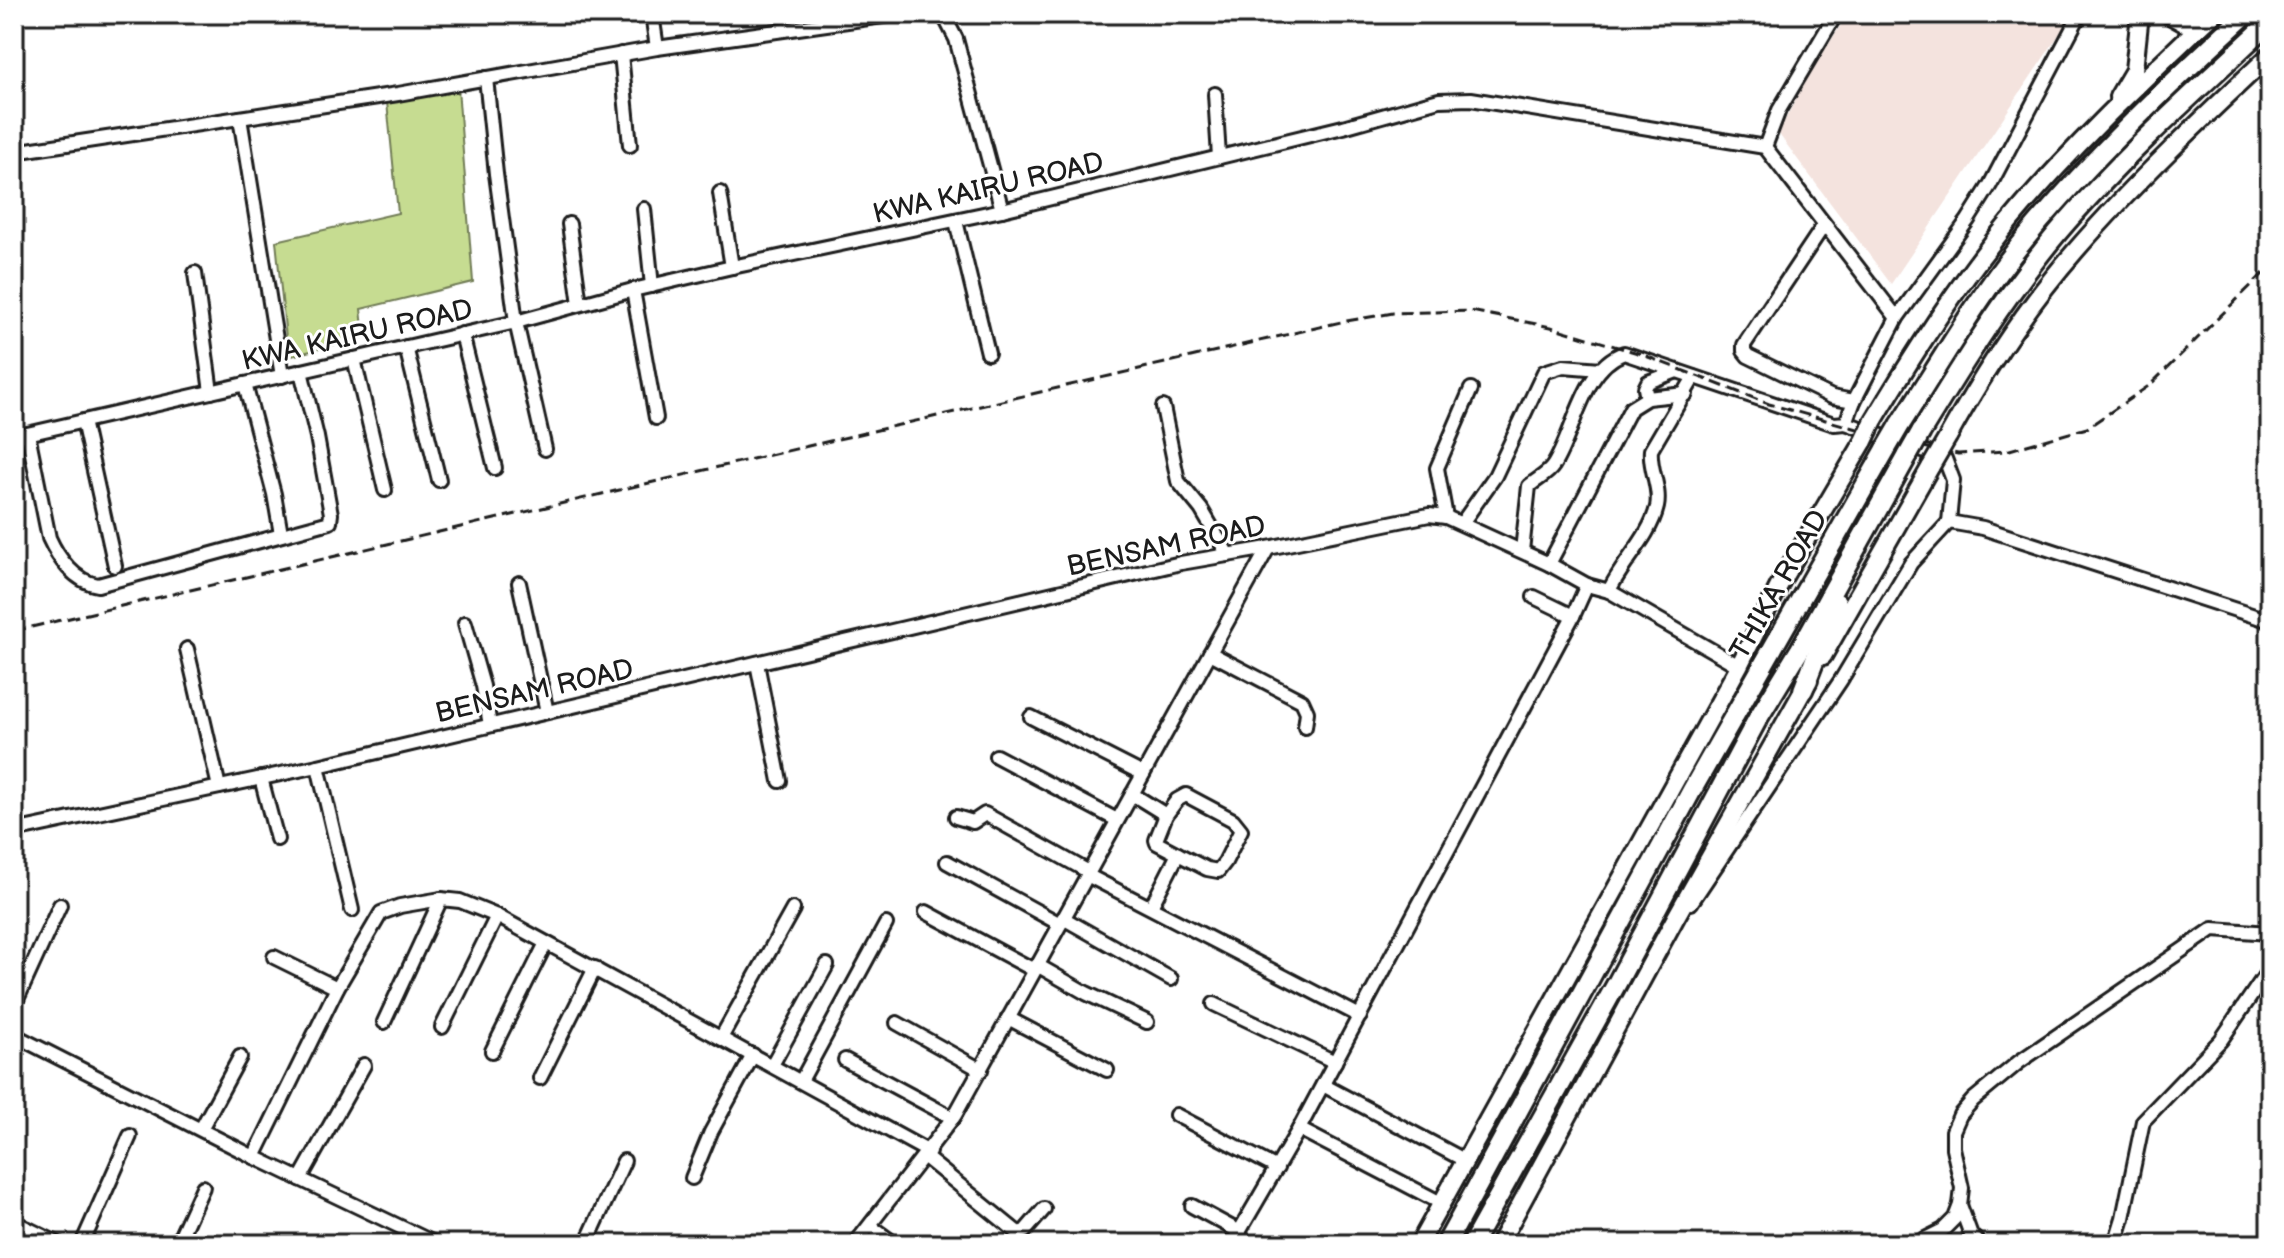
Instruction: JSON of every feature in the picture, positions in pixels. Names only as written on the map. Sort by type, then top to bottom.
[{"type":"highway","name":"THIKA ROAD","points":[[1446,1244],[1692,790],[1900,425],[1980,301],[2023,241],[2084,172],[2246,14]]},
{"type":"highway","name":"THIKA ROAD","points":[[1472,1244],[1617,983],[1757,720],[1858,548],[1921,432],[2009,296],[2058,233],[2105,180],[2270,22]]},
{"type":"highway","points":[[1803,690],[1858,548]]},
{"type":"main road","points":[[2110,113],[2134,70],[2140,14]]},
{"type":"main road","points":[[2168,14],[2184,23],[2207,20]]},
{"type":"main road","name":"THIKA ROAD","points":[[1419,1244],[1739,666],[1782,580],[1924,340],[1995,239],[2072,150],[2207,20]]},
{"type":"main road","points":[[1499,1244],[1803,690],[2003,346],[2073,253],[2169,151],[2270,55]]},
{"type":"street","points":[[652,14],[657,48]]},
{"type":"street","points":[[14,152],[240,118],[657,48],[897,14]]},
{"type":"street","points":[[943,14],[956,39],[1002,210]]},
{"type":"street","points":[[1836,14],[1779,110],[1765,147],[1897,318]]},
{"type":"street","points":[[1846,423],[1854,401],[1897,318],[1990,185],[2080,14]]},
{"type":"street","points":[[621,54],[630,145]]},
{"type":"street","points":[[486,78],[516,322],[545,449]]},
{"type":"street","points":[[1215,94],[1219,157]]},
{"type":"street","name":"KWA KAIRU ROAD","points":[[14,437],[516,322],[732,267],[956,221],[1343,127],[1439,100],[1471,99],[1765,147]]},
{"type":"street","points":[[240,118],[282,376]]},
{"type":"street","points":[[720,193],[732,267]]},
{"type":"street","points":[[644,209],[652,286]]},
{"type":"street","points":[[956,221],[988,353]]},
{"type":"street","points":[[569,224],[580,304]]},
{"type":"street","points":[[1824,225],[1744,345],[1744,351],[1748,356],[1832,397],[1854,401]]},
{"type":"street","points":[[195,273],[211,392]]},
{"type":"street","points":[[633,290],[656,418]]},
{"type":"street","points":[[462,334],[495,468]]},
{"type":"street","points":[[406,347],[439,480]]},
{"type":"street","points":[[1522,551],[1529,486],[1553,466],[1595,377],[1610,360],[1624,353],[1834,424],[1846,423],[1945,459],[1953,480],[1949,522],[1911,563],[1841,680],[1693,901],[1676,917]]},
{"type":"street","points":[[354,359],[385,490]]},
{"type":"street","points":[[1462,523],[1495,476],[1544,372],[1563,366],[1601,369]]},
{"type":"street","points":[[28,434],[49,538],[80,580],[98,585],[330,522],[317,437],[301,371]]},
{"type":"street","points":[[1647,398],[1645,388],[1648,382],[1677,371]]},
{"type":"street","points":[[1609,591],[1653,517],[1658,495],[1650,463],[1651,450],[1694,377]]},
{"type":"street","points":[[245,384],[274,494],[281,534]]},
{"type":"street","points":[[1446,517],[1437,468],[1471,389]]},
{"type":"street","points":[[1549,564],[1631,408],[1647,398],[1686,394]]},
{"type":"street","points":[[1163,407],[1178,481],[1201,509],[1228,555]]},
{"type":"street","points":[[83,421],[115,566]]},
{"type":"street","name":"BENSAM ROAD","points":[[14,831],[318,766],[1166,567],[1429,515],[1462,523],[1587,585],[1609,591],[1739,666]]},
{"type":"street","points":[[1949,522],[1983,528],[2270,621]]},
{"type":"street","points":[[855,1244],[953,1118],[1268,548]]},
{"type":"street","points":[[519,583],[547,712]]},
{"type":"street","points":[[1232,1244],[1323,1085],[1587,585]]},
{"type":"street","points":[[1534,597],[1573,616]]},
{"type":"street","points":[[465,623],[483,686],[490,725]]},
{"type":"street","points":[[187,649],[219,787]]},
{"type":"street","points":[[1210,653],[1302,701],[1307,712],[1305,727]]},
{"type":"street","points":[[757,663],[780,781]]},
{"type":"street","points":[[1031,717],[1143,774]]},
{"type":"street","points":[[996,756],[1117,820]]},
{"type":"street","points":[[318,766],[352,910]]},
{"type":"street","points":[[261,778],[277,839]]},
{"type":"street","points":[[1132,794],[1166,815]]},
{"type":"street","points":[[1186,795],[1240,826],[1241,830],[1218,871],[1207,869],[1178,854],[1156,840],[1166,815],[1177,800],[1186,795]]},
{"type":"street","points":[[956,817],[973,822],[985,814],[1151,907],[1360,1016]]},
{"type":"street","points":[[1151,907],[1178,854]]},
{"type":"street","points":[[947,862],[1171,979]]},
{"type":"street","points":[[384,1022],[441,899]]},
{"type":"street","points":[[254,1157],[337,988],[381,913],[400,906],[441,899],[460,901],[497,916],[801,1081],[927,1154],[1018,1233],[1025,1231],[1044,1209]]},
{"type":"street","points":[[14,1006],[60,905]]},
{"type":"street","points":[[721,1038],[793,909]]},
{"type":"street","points":[[926,912],[1147,1022]]},
{"type":"street","points":[[442,1027],[497,916]]},
{"type":"street","points":[[801,1081],[886,924]]},
{"type":"street","points":[[1915,1244],[1943,1230],[1955,1218],[1962,1188],[1953,1148],[1953,1131],[1960,1115],[1973,1100],[2019,1062],[2213,929],[2270,933]]},
{"type":"street","points":[[492,1051],[546,943]]},
{"type":"street","points":[[274,957],[337,988]]},
{"type":"street","points":[[772,1065],[827,965]]},
{"type":"street","points":[[540,1078],[595,968]]},
{"type":"street","points":[[2115,1244],[2143,1121],[2221,1040],[2270,968]]},
{"type":"street","points":[[1214,1004],[1335,1062]]},
{"type":"street","points":[[1008,1018],[1107,1070]]},
{"type":"street","points":[[897,1023],[981,1070]]},
{"type":"street","points":[[14,1035],[254,1157],[436,1244]]},
{"type":"street","points":[[692,1178],[711,1132],[753,1055]]},
{"type":"street","points":[[201,1129],[240,1057]]},
{"type":"street","points":[[845,1060],[953,1118]]},
{"type":"street","points":[[300,1179],[364,1065]]},
{"type":"street","points":[[1323,1085],[1466,1161]]},
{"type":"street","points":[[1176,1115],[1277,1168]]},
{"type":"street","points":[[1299,1129],[1441,1203]]},
{"type":"street","points":[[82,1244],[130,1136]]},
{"type":"street","points":[[586,1244],[624,1161]]},
{"type":"street","points":[[177,1244],[203,1187]]},
{"type":"street","points":[[1960,1205],[1971,1235],[1980,1244]]},
{"type":"street","points":[[1192,1206],[1240,1232]]},
{"type":"street","points":[[14,1222],[59,1244]]},
{"type":"street","points":[[870,1226],[895,1244]]},
{"type":"street","points":[[20,1244],[28,1229]]},
{"type":"shaded area","points":[[1848,14],[2073,14],[1891,284],[1778,133],[1810,73]]},
{"type":"green space","points":[[458,88],[473,282],[361,309],[364,337],[288,357],[276,241],[398,213],[387,102]]},
{"type":"railway","points":[[14,631],[1341,322],[1393,313],[1471,311],[1551,327],[1638,353],[1769,404],[1914,445],[1958,454],[2006,451],[2087,428],[2150,385],[2270,267]]}]
